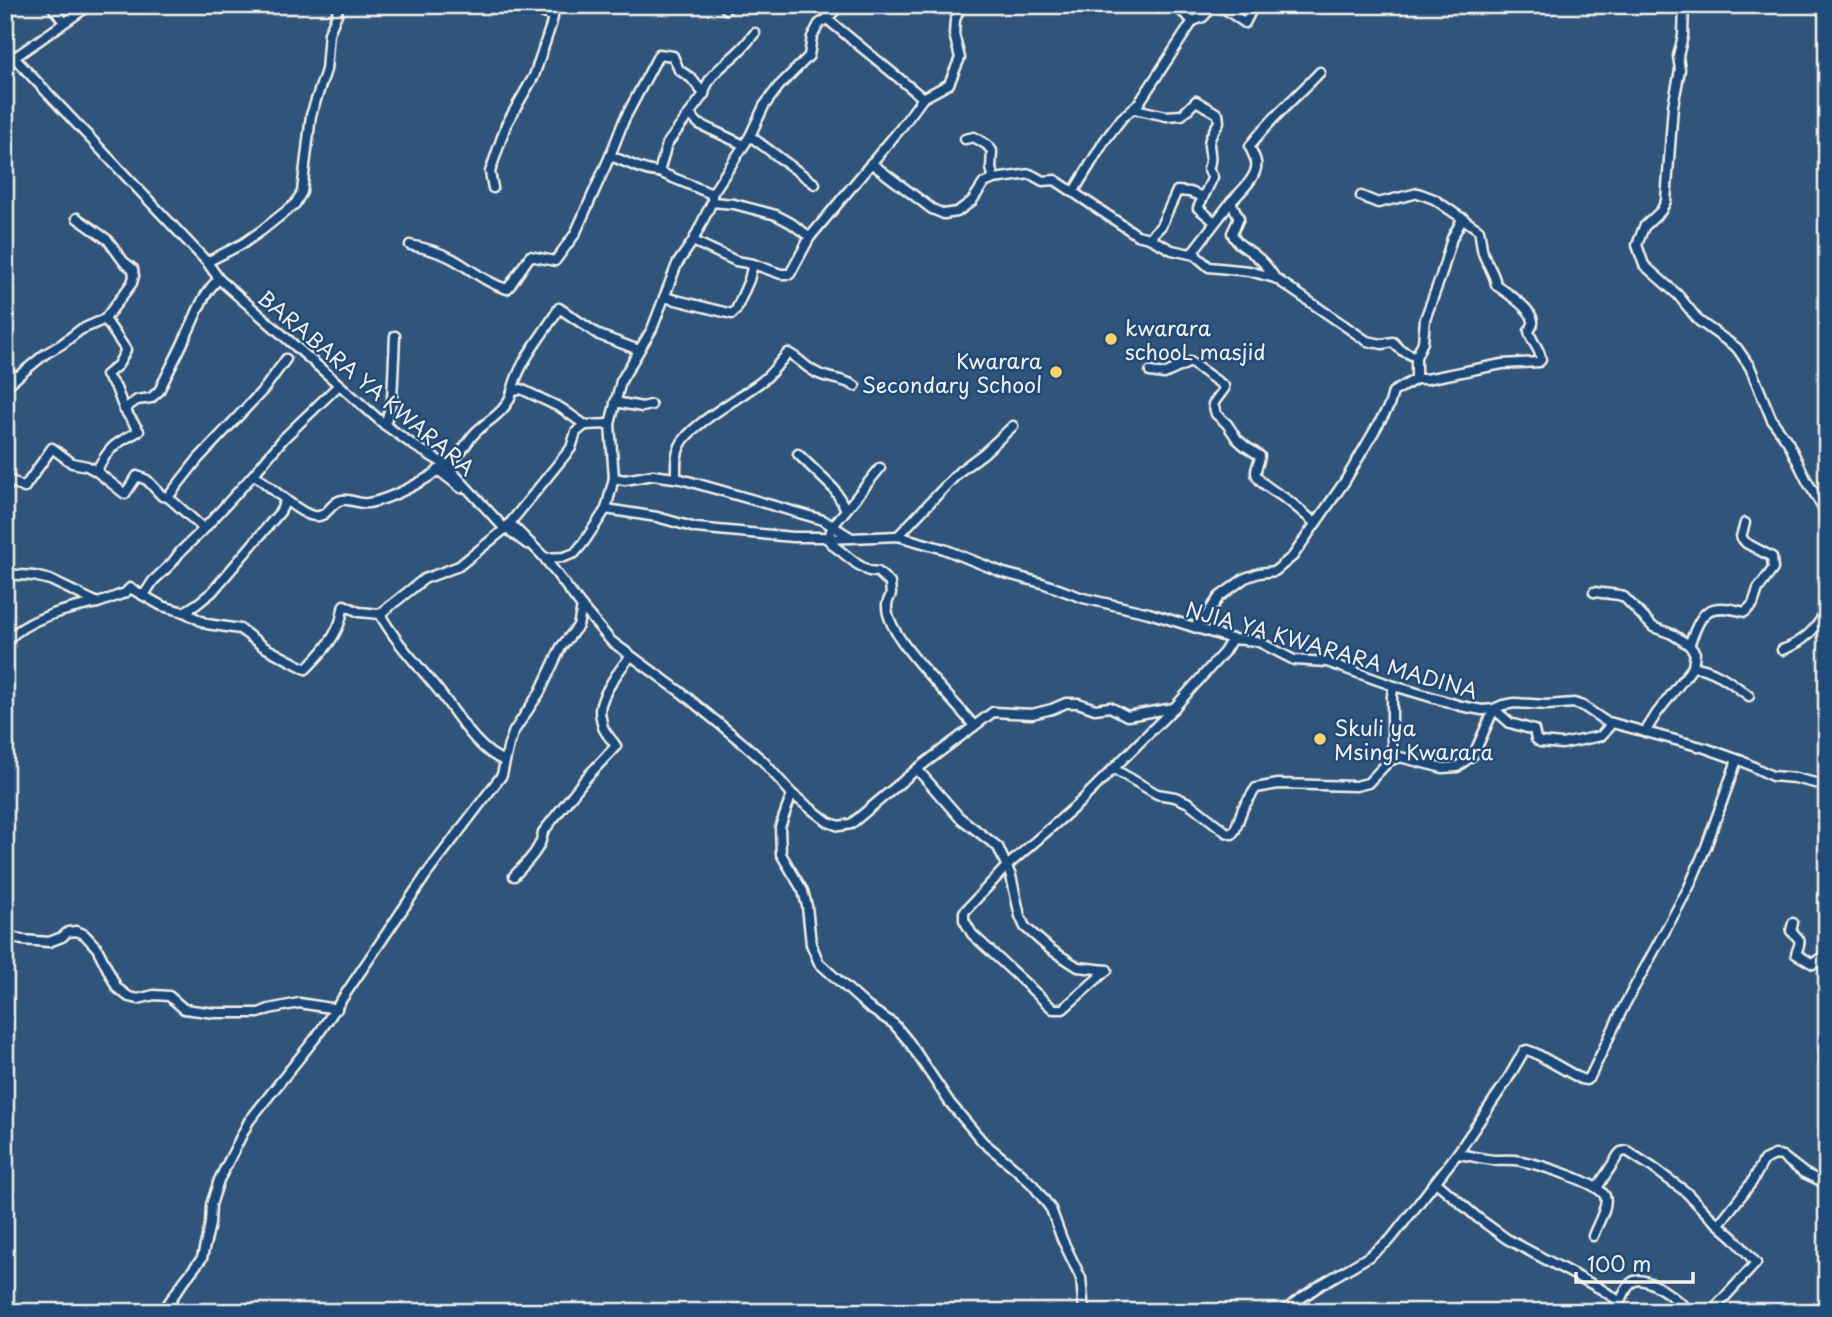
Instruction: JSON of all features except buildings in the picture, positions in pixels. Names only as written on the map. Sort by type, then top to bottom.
[{"type":"street","points":[[51,5],[64,22]]},
{"type":"street","points":[[5,64],[90,5]]},
{"type":"street","points":[[207,262],[261,231],[295,204],[302,192],[311,115],[326,70],[329,33],[338,5]]},
{"type":"street","points":[[493,188],[490,172],[506,125],[534,76],[553,17],[527,5]]},
{"type":"street","points":[[545,558],[564,557],[575,553],[606,509],[614,478],[610,424],[621,381],[652,329],[677,264],[693,241],[712,198],[750,136],[764,106],[779,86],[809,56],[812,37],[819,24],[840,5]]},
{"type":"street","points":[[693,241],[736,261],[781,274],[790,274],[810,237],[900,130],[923,98],[951,81],[951,75],[960,58],[954,34],[961,5]]},
{"type":"street","points":[[1174,5],[1194,21]]},
{"type":"street","points":[[1074,191],[1105,140],[1122,118],[1135,109],[1194,21],[1203,17],[1214,5]]},
{"type":"street","points":[[1219,5],[1245,23],[1254,5]]},
{"type":"street","points":[[1684,5],[1683,36],[1678,56],[1681,70],[1673,106],[1666,201],[1661,211],[1644,227],[1637,245],[1644,265],[1678,295],[1699,321],[1737,348],[1749,367],[1772,420],[1788,442],[1827,515]]},
{"type":"street","points":[[827,19],[923,98]]},
{"type":"street","points":[[659,172],[667,144],[704,94],[705,86],[720,67],[739,52],[755,33]]},
{"type":"street","name":"BARABARA YA KWARARA","points":[[5,48],[207,262],[219,279],[384,425],[442,468],[545,558],[611,641],[682,693],[746,745],[792,794],[828,822],[839,826],[851,824],[917,769],[993,712],[1032,714],[1066,703],[1078,703],[1095,709],[1110,707],[1127,716],[1174,708]]},
{"type":"street","points":[[410,244],[451,258],[491,283],[507,289],[530,256],[555,261],[569,244],[581,223],[624,120],[659,54],[673,56],[679,70],[691,78],[704,94]]},
{"type":"street","points":[[1320,72],[1257,136],[1250,146],[1256,159],[1256,168],[1251,178],[1194,250],[1209,267],[1249,271],[1275,278],[1367,341],[1382,344],[1393,342],[1401,350],[1416,357]]},
{"type":"street","points":[[1135,109],[1166,116],[1182,115],[1196,101],[1217,114],[1219,122],[1209,143],[1211,161],[1208,169],[1213,177],[1198,208],[1215,222]]},
{"type":"street","points":[[689,114],[699,124],[744,145]]},
{"type":"street","points":[[750,136],[815,184]]},
{"type":"street","points":[[965,139],[974,137],[992,151],[991,168],[994,179]]},
{"type":"street","points":[[610,156],[659,172],[712,198],[775,215],[810,237]]},
{"type":"street","points":[[871,163],[944,215],[957,212],[972,201],[984,183],[994,179],[1030,174],[1043,181],[1055,180],[1137,235],[1172,250],[1196,255]]},
{"type":"street","points":[[1149,238],[1161,226],[1177,191],[1203,197]]},
{"type":"street","points":[[1194,627],[1205,619],[1219,597],[1245,578],[1275,571],[1293,556],[1345,481],[1389,406],[1393,392],[1416,379],[1542,360],[1530,338],[1533,319],[1526,309],[1496,285],[1494,274],[1481,248],[1479,230],[1434,199],[1418,192],[1378,203],[1361,196]]},
{"type":"street","points":[[1231,202],[1239,218],[1232,233],[1234,239],[1267,266],[1275,278]]},
{"type":"street","points":[[5,387],[80,330],[105,319],[132,283],[133,269],[124,262],[114,245],[77,218]]},
{"type":"street","points":[[1416,379],[1416,357],[1423,342],[1425,320],[1452,238],[1463,218]]},
{"type":"street","points":[[664,297],[732,314],[749,280],[753,264]]},
{"type":"street","points":[[124,409],[137,400],[151,398],[159,391],[191,327],[197,309],[213,283],[219,279]]},
{"type":"street","points":[[254,474],[309,515],[319,516],[329,512],[342,500],[366,504],[418,483],[457,457],[477,431],[496,417],[510,398],[515,378],[526,357],[559,308],[599,335],[639,349]]},
{"type":"street","points":[[96,471],[107,451],[139,431],[106,375],[117,365],[126,350],[105,319]]},
{"type":"street","points":[[384,425],[392,400],[395,336]]},
{"type":"street","points":[[676,478],[676,458],[681,443],[706,418],[770,375],[788,353],[817,374],[846,380],[855,386]]},
{"type":"street","points":[[167,497],[198,459],[264,389],[286,359]]},
{"type":"street","points":[[1150,372],[1164,374],[1190,362],[1224,386],[1213,404],[1216,414],[1237,439],[1260,456],[1255,470],[1257,477],[1315,523]]},
{"type":"street","points":[[5,370],[16,378]]},
{"type":"street","points":[[144,595],[153,580],[204,529],[284,438],[339,385]]},
{"type":"street","points":[[512,392],[521,389],[561,408],[585,425]]},
{"type":"street","points":[[615,402],[642,407],[651,405]]},
{"type":"street","points":[[5,642],[16,631],[70,608],[98,603],[125,593],[130,588],[162,606],[184,612],[207,624],[240,629],[264,647],[306,669],[324,651],[335,634],[344,606],[359,612],[380,614],[424,579],[459,566],[508,526],[571,448],[576,432],[585,425],[610,424]]},
{"type":"street","points":[[606,509],[657,517],[696,528],[793,537],[828,539],[898,536],[953,478],[1013,426]]},
{"type":"street","points":[[5,489],[12,481],[24,488],[52,448],[72,463],[96,471],[125,495],[137,476],[147,480],[162,496],[167,497],[204,529]]},
{"type":"street","points":[[798,454],[834,489],[846,509]]},
{"type":"street","points":[[828,539],[833,526],[880,468]]},
{"type":"street","points":[[614,478],[625,480],[653,475],[676,478],[823,520],[850,537]]},
{"type":"street","points":[[184,612],[212,592],[280,512],[286,500]]},
{"type":"street","points":[[1689,645],[1699,622],[1709,609],[1718,606],[1745,612],[1753,604],[1758,589],[1773,569],[1772,557],[1741,537],[1745,523]]},
{"type":"street","name":"NJIA YA KWARARA MADINA","points":[[898,536],[944,549],[1004,573],[1083,598],[1149,613],[1232,639],[1257,641],[1294,660],[1328,662],[1461,706],[1482,710],[1515,703],[1574,703],[1605,721],[1705,748],[1772,776],[1795,778],[1827,786]]},
{"type":"street","points":[[828,539],[857,564],[869,571],[878,572],[890,583],[891,594],[887,606],[898,636],[974,726]]},
{"type":"street","points":[[5,574],[50,580],[98,603]]},
{"type":"street","points":[[1594,592],[1624,597],[1653,627],[1672,634],[1689,645],[1695,653],[1693,667],[1645,732]]},
{"type":"street","points":[[1782,650],[1799,643],[1824,615],[1827,606]]},
{"type":"street","points":[[162,1312],[202,1258],[210,1224],[211,1205],[219,1180],[249,1121],[337,1009],[426,875],[502,775],[514,731],[540,692],[561,647],[578,626],[582,607]]},
{"type":"street","points":[[380,614],[390,632],[480,746],[497,759],[505,761]]},
{"type":"street","points":[[917,769],[959,817],[998,847],[1007,866],[1025,927],[1050,949],[1078,967],[1107,970],[1063,1009],[1053,1009],[972,934],[964,920],[964,912],[1007,866],[1078,804],[1174,708],[1224,652],[1232,639]]},
{"type":"street","points":[[514,876],[538,848],[543,832],[585,779],[616,746],[603,727],[600,710],[610,686],[631,656]]},
{"type":"street","points":[[1693,667],[1712,672],[1749,696]]},
{"type":"street","points":[[1392,759],[1394,686]]},
{"type":"street","points":[[1114,769],[1157,794],[1189,803],[1232,834],[1243,808],[1256,788],[1278,784],[1356,786],[1368,783],[1392,759],[1400,757],[1443,768],[1457,767],[1474,754],[1494,709],[1510,723],[1534,730],[1536,739],[1540,742],[1562,744],[1601,736],[1612,723]]},
{"type":"street","points":[[1284,1312],[1312,1290],[1386,1244],[1457,1154],[1524,1051],[1527,1049],[1581,1079],[1590,1077],[1624,1006],[1689,887],[1737,760]]},
{"type":"street","points":[[792,794],[780,827],[781,854],[803,891],[811,944],[819,963],[868,1007],[894,1024],[950,1103],[983,1142],[1016,1169],[1051,1209],[1081,1278],[1084,1312]]},
{"type":"street","points":[[1793,923],[1791,931],[1800,939],[1796,954],[1813,964],[1819,959],[1827,968]]},
{"type":"street","points":[[5,935],[22,940],[49,942],[76,930],[84,934],[97,948],[117,988],[129,997],[138,999],[154,995],[169,996],[184,1009],[215,1013],[259,1013],[299,1003],[337,1009]]},
{"type":"street","points":[[1597,1188],[1616,1158],[1621,1152],[1627,1151],[1686,1192],[1744,1247],[1756,1263],[1711,1312]]},
{"type":"street","points":[[1457,1154],[1493,1160],[1520,1160],[1575,1177],[1597,1188],[1606,1199],[1593,1236]]},
{"type":"street","points":[[1719,1224],[1752,1182],[1764,1160],[1769,1157],[1782,1156],[1804,1173],[1827,1184]]},
{"type":"street","points":[[1436,1182],[1507,1239],[1601,1289],[1616,1299],[1621,1308]]},
{"type":"street","points":[[1621,1308],[1632,1283],[1644,1280],[1691,1312]]},
{"type":"place","name":"kwarara schooL masjid","points":[[1111,339]]},
{"type":"place","name":"Kwarara Secondary School","points":[[1056,372]]},
{"type":"place","name":"Skuli ya Msingi Kwarara","points":[[1320,739]]}]
